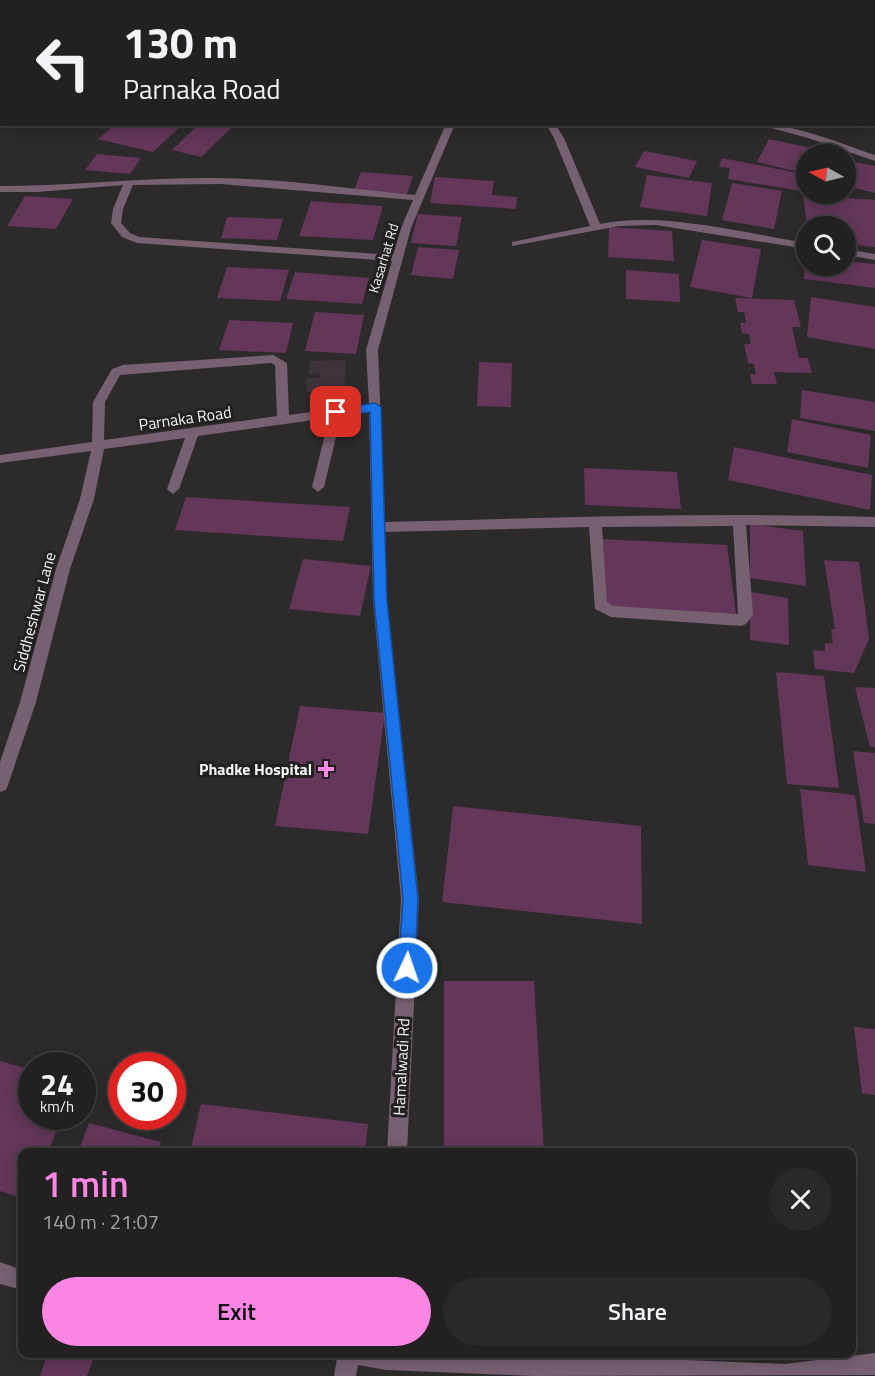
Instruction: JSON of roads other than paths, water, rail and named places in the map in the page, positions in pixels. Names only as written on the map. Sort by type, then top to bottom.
[{"type":"street","name":"Kasarhat Rd","points":[[375,407],[372,350],[406,228],[450,126]]},
{"type":"street","points":[[551,126],[559,138],[596,227]]},
{"type":"street","points":[[768,126],[811,136],[875,158]]},
{"type":"street","points":[[0,189],[36,189],[126,182],[221,181],[419,198]]},
{"type":"street","points":[[126,182],[114,221],[116,229],[123,236],[136,240],[398,258]]},
{"type":"street","points":[[516,244],[619,223],[656,222],[796,244]]},
{"type":"street","points":[[856,254],[875,257]]},
{"type":"street","name":"Siddheshwar Lane","points":[[0,786],[28,702],[63,569],[87,499],[98,447],[99,402],[116,372],[123,369],[273,359],[281,363],[283,420]]},
{"type":"street","name":"Parnaka Road","points":[[0,459],[375,407]]},
{"type":"street","name":"Hamalwadi Rd","points":[[375,407],[380,600],[410,899],[397,1148]]},
{"type":"street","points":[[318,487],[336,412]]},
{"type":"street","points":[[173,489],[192,434]]},
{"type":"street","points":[[379,527],[817,520],[875,522]]},
{"type":"street","points":[[595,523],[600,605],[611,611],[741,620],[746,615],[739,522]]},
{"type":"street","points":[[0,1273],[18,1279]]},
{"type":"street","points":[[345,1376],[349,1358]]},
{"type":"street","points":[[428,1358],[785,1375],[825,1368],[875,1364]]},
{"type":"place","name":"Phadke Hospital","points":[[326,769]]}]
